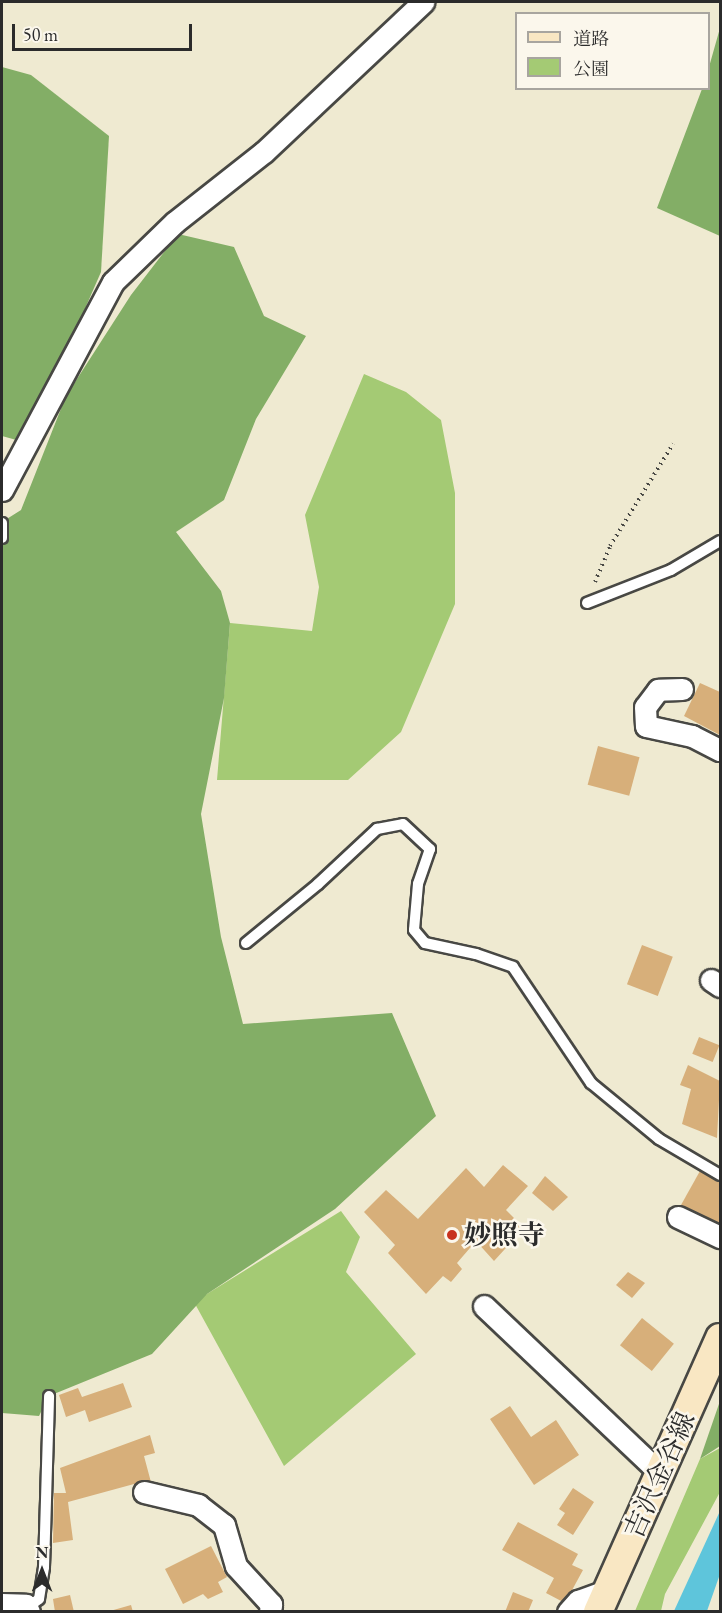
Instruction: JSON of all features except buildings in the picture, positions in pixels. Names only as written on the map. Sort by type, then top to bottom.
[{"type":"main road","name":"吉沢金谷線","points":[[603,1601],[720,1338]]},
{"type":"street","points":[[2,490],[113,282],[175,222],[264,152],[423,2]]},
{"type":"street","points":[[682,689],[658,690],[645,707],[645,726],[692,736],[720,750]]},
{"type":"street","points":[[678,1216],[720,1237]]},
{"type":"street","points":[[484,1306],[660,1473]]},
{"type":"street","points":[[144,1492],[198,1505],[224,1526],[236,1566],[271,1604],[270,1611]]},
{"type":"street","points":[[568,1611],[579,1601],[603,1601]]},
{"type":"street","points":[[2,1604],[28,1610]]},
{"type":"lane","points":[[2,523],[2,538]]},
{"type":"lane","points":[[587,603],[671,570],[720,541]]},
{"type":"lane","points":[[246,942],[318,885],[377,829],[403,824],[430,849],[418,885],[414,930],[425,943],[477,954],[513,967],[591,1083],[659,1139],[720,1175]]},
{"type":"lane","points":[[28,1610],[39,1599],[44,1567],[49,1396]]},
{"type":"path","points":[[587,603],[610,546],[673,444]]},
{"type":"green space","points":[[720,28],[720,236],[657,208],[702,90],[710,90],[710,63]]},
{"type":"green space","points":[[2,67],[31,75],[109,136],[101,272],[60,366],[20,441],[2,436]]},
{"type":"green space","points":[[178,234],[234,247],[264,316],[306,336],[256,419],[224,500],[176,532],[221,591],[230,623],[224,698],[201,814],[221,937],[243,1024],[392,1013],[436,1116],[335,1209],[207,1294],[152,1354],[49,1396],[39,1416],[2,1413],[2,522],[21,510],[66,396],[131,295]]},
{"type":"green space","points":[[364,374],[406,392],[441,420],[455,493],[455,604],[401,732],[348,780],[217,780],[230,623],[312,631],[319,587],[305,515]]},
{"type":"green space","points":[[341,1211],[360,1237],[346,1272],[416,1354],[284,1466],[194,1302]]},
{"type":"green space","points":[[720,1401],[720,1446],[700,1459]]},
{"type":"green space","points":[[720,1448],[720,1492],[665,1594],[661,1611],[635,1611],[700,1459]]},
{"type":"water","points":[[720,1511],[720,1574],[707,1611],[674,1611]]},
{"type":"place","name":"妙照寺","points":[[452,1235]]}]
